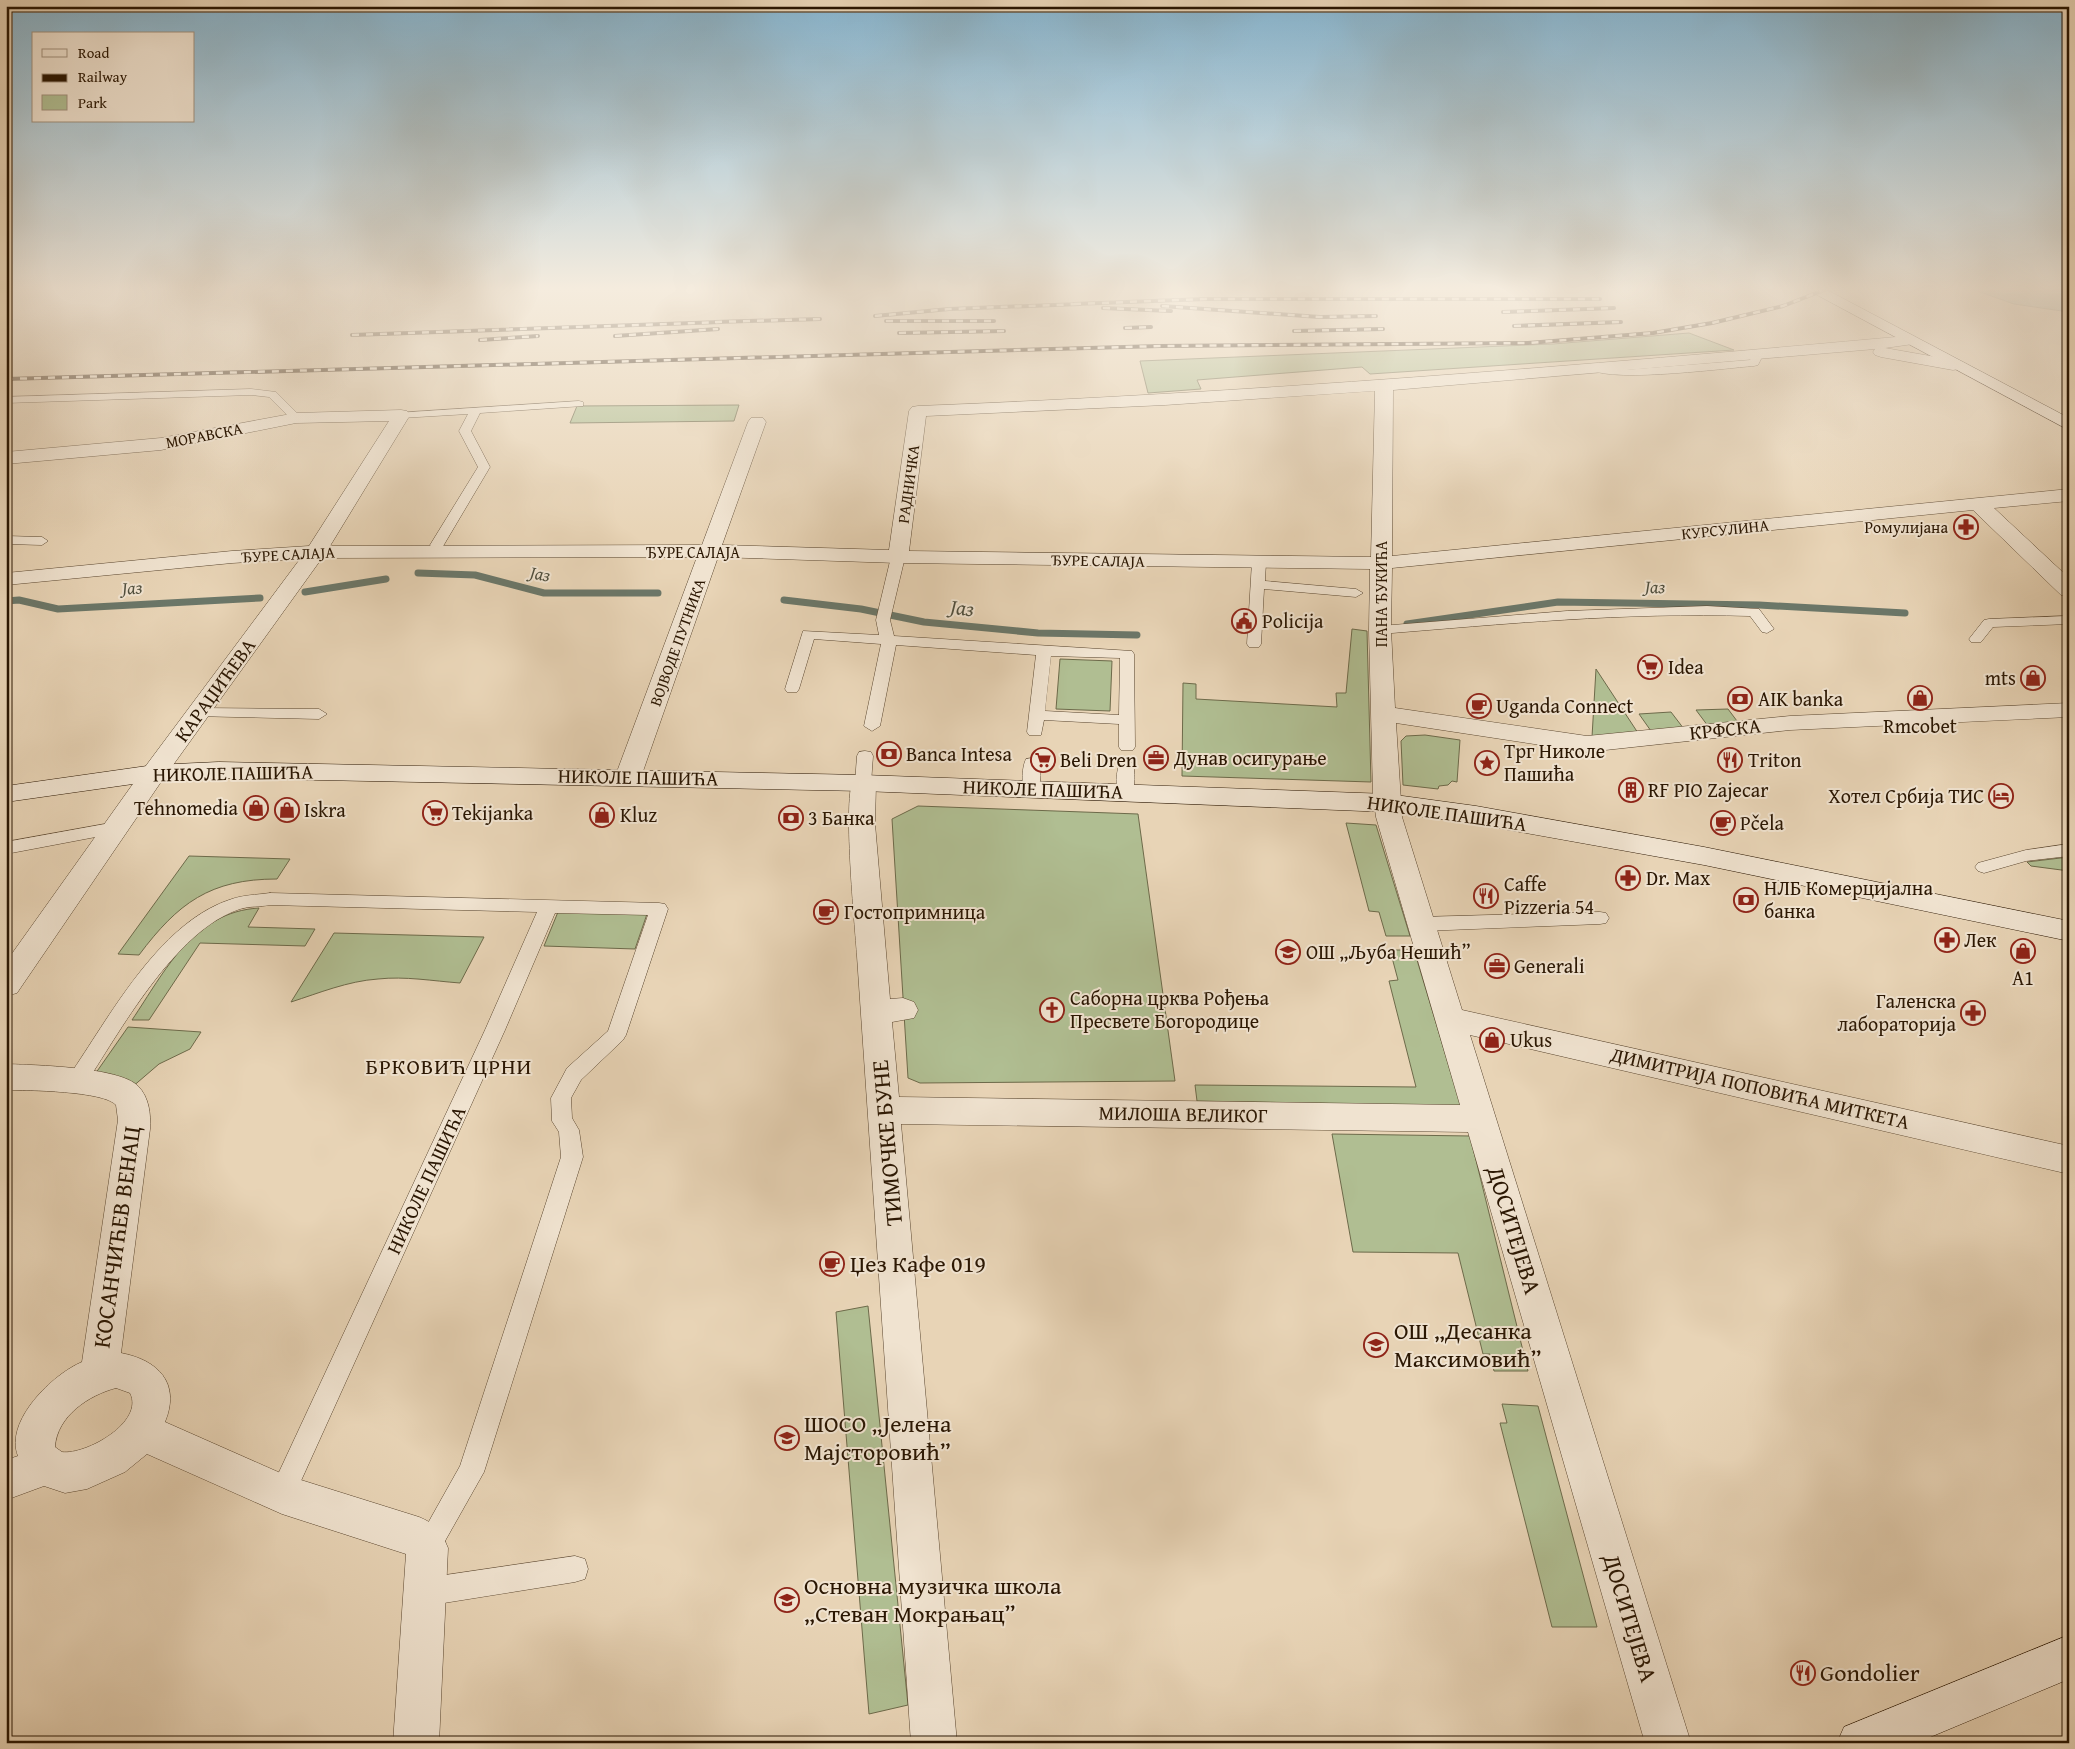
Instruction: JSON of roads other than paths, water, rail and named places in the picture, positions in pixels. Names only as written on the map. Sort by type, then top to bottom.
[{"type":"street","points":[[1384,385],[1549,372]]},
{"type":"street","points":[[1966,372],[2069,425]]},
{"type":"street","name":"РАДНИЧКА","points":[[898,557],[918,411],[1124,404],[1384,385]]},
{"type":"street","name":"ПАНА ЂУКИЋА","points":[[1384,385],[1380,630],[1388,803]]},
{"type":"street","name":"МОРАВСКА","points":[[6,458],[160,444],[296,418],[401,415]]},
{"type":"street","name":"КАРАЏИЋЕВА","points":[[6,985],[154,773],[316,552],[401,415]]},
{"type":"street","name":"ВОЈВОДЕ ПУТНИКА","points":[[628,777],[757,422]]},
{"type":"street","name":"КУРСУЛИНА","points":[[1381,563],[2069,495]]},
{"type":"street","points":[[1978,504],[2069,590]]},
{"type":"street","name":"ЂУРЕ САЛАЈА","points":[[6,579],[232,557],[316,552],[710,551],[898,557],[1381,563]]},
{"type":"street","name":"КРФСКА","points":[[1383,714],[1587,744],[1790,723],[2069,710]]},
{"type":"street","name":"НИКОЛЕ ПАШИЋА","points":[[6,794],[154,773],[219,770],[628,777],[864,770],[1126,779],[1388,803],[1476,815],[1694,854],[2069,931]]},
{"type":"street","name":"ТИМОЧКЕ БУНЕ","points":[[864,770],[862,824],[889,1011],[884,1110],[934,1743]]},
{"type":"street","name":"ДОСИТЕЈЕВА","points":[[1388,803],[1389,817],[1668,1743]]},
{"type":"street","name":"ДИМИТРИЈА ПОПОВИЋА МИТКЕТА","points":[[1451,1018],[2069,1160]]},
{"type":"street","points":[[6,1077],[76,1082]]},
{"type":"street","name":"КОСАНЧИЋЕВ ВЕНАЦ","points":[[76,1082],[98,1085],[124,1092],[129,1098],[135,1119],[99,1374]]},
{"type":"street","name":"МИЛОША ВЕЛИКОГ","points":[[884,1110],[1481,1119]]},
{"type":"street","points":[[6,1480],[29,1462],[39,1425],[50,1408],[63,1394],[80,1382],[99,1374],[116,1370],[132,1371],[144,1379],[151,1390],[152,1403],[148,1416],[140,1431],[128,1445],[113,1457],[94,1468],[74,1473],[57,1472],[29,1462]]},
{"type":"street","points":[[140,1431],[282,1494],[419,1538],[427,1548],[416,1743]]},
{"type":"street","points":[[1860,1743],[2069,1658]]},
{"type":"lane","points":[[6,400],[251,392],[272,394],[296,418]]},
{"type":"lane","points":[[401,415],[475,412],[578,404]]},
{"type":"lane","points":[[437,545],[484,467],[465,431],[475,412]]},
{"type":"lane","points":[[6,540],[42,540]]},
{"type":"lane","points":[[872,726],[888,647],[883,620],[898,557]]},
{"type":"lane","points":[[1254,644],[1259,562]]},
{"type":"lane","points":[[1258,584],[1356,593]]},
{"type":"lane","points":[[1380,630],[1563,615],[1709,610],[1754,612],[1767,629]]},
{"type":"lane","points":[[1976,639],[1989,624],[2069,620]]},
{"type":"lane","points":[[792,689],[808,634],[1044,651],[1127,654],[1127,747]]},
{"type":"lane","points":[[1035,732],[1044,651]]},
{"type":"lane","points":[[198,713],[319,714]]},
{"type":"lane","points":[[1037,715],[1127,720]]},
{"type":"lane","points":[[6,848],[116,828]]},
{"type":"lane","points":[[1984,867],[2026,855],[2069,850]]},
{"type":"lane","points":[[76,1082],[145,982],[177,942],[203,920],[234,904],[289,900],[659,909],[616,1035],[574,1074],[562,1098],[561,1114],[568,1130],[572,1157],[472,1472],[427,1548]]},
{"type":"lane","name":"НИКОЛЕ ПАШИЋА","points":[[282,1494],[495,1030],[548,906]]},
{"type":"lane","points":[[1422,924],[1600,918]]},
{"type":"lane","points":[[425,1592],[575,1569]]},
{"type":"waterway","name":"Јаз","points":[[418,573],[475,575],[544,593],[658,593]]},
{"type":"waterway","name":"Јаз","points":[[305,592],[386,579]]},
{"type":"waterway","name":"Јаз","points":[[6,601],[19,600],[58,609],[260,598]]},
{"type":"waterway","name":"Јаз","points":[[784,600],[861,609],[924,622],[1038,633],[1137,635]]},
{"type":"waterway","name":"Јаз","points":[[1407,624],[1558,602],[1759,605],[1905,613]]},
{"type":"railway","points":[[6,379],[264,372]]},
{"type":"place","name":"Ромулијана","points":[[1966,527]]},
{"type":"place","name":"Policija","points":[[1244,621]]},
{"type":"place","name":"Idea","points":[[1650,667]]},
{"type":"place","name":"mts","points":[[2033,678]]},
{"type":"place","name":"Rmcobet","points":[[1920,698]]},
{"type":"place","name":"AIK banka","points":[[1740,699]]},
{"type":"place","name":"Uganda Connect","points":[[1479,706]]},
{"type":"place","name":"Banca Intesa","points":[[889,754]]},
{"type":"place","name":"Дунав осигурање","points":[[1156,758]]},
{"type":"place","name":"Beli Dren","points":[[1043,760]]},
{"type":"place","name":"Triton","points":[[1730,760]]},
{"type":"place","name":"Трг Николе Пашића","points":[[1487,763]]},
{"type":"place","name":"RF PIO Zajecar","points":[[1631,790]]},
{"type":"place","name":"Хотел Србија ТИС","points":[[2001,796]]},
{"type":"place","name":"Tehnomedia","points":[[256,808]]},
{"type":"place","name":"Iskra","points":[[287,810]]},
{"type":"place","name":"Tekijanka","points":[[435,813]]},
{"type":"place","name":"Kluz","points":[[602,815]]},
{"type":"place","name":"3 Банка","points":[[791,818]]},
{"type":"place","name":"Pčela","points":[[1723,823]]},
{"type":"place","name":"Dr. Max","points":[[1628,878]]},
{"type":"place","name":"Caffe Pizzeria 54","points":[[1486,896]]},
{"type":"place","name":"НЛБ Комерцијална банка","points":[[1746,900]]},
{"type":"place","name":"Гостопримница","points":[[826,912]]},
{"type":"place","name":"Лек","points":[[1947,940]]},
{"type":"place","name":"A1","points":[[2023,951]]},
{"type":"place","name":"ОШ „Љуба Нешић”","points":[[1288,952]]},
{"type":"place","name":"Generali","points":[[1497,966]]},
{"type":"place","name":"Саборна црква Рођења Пресвете Богородице","points":[[1052,1010]]},
{"type":"place","name":"Галенска лабораторија","points":[[1973,1013]]},
{"type":"place","name":"Ukus","points":[[1492,1040]]},
{"type":"place","name":"Џез Кафе 019","points":[[832,1264]]},
{"type":"place","name":"ОШ „Десанка Максимовић”","points":[[1376,1345]]},
{"type":"place","name":"ШОСО „Јелена Мајсторовић”","points":[[787,1438]]},
{"type":"place","name":"Основна музичка школа „Стеван Мокрањац”","points":[[787,1600]]},
{"type":"place","name":"Gondolier","points":[[1803,1673]]},
{"type":"district","name":"БРКОВИЋ ЦРНИ","points":[[449,1066]]}]
